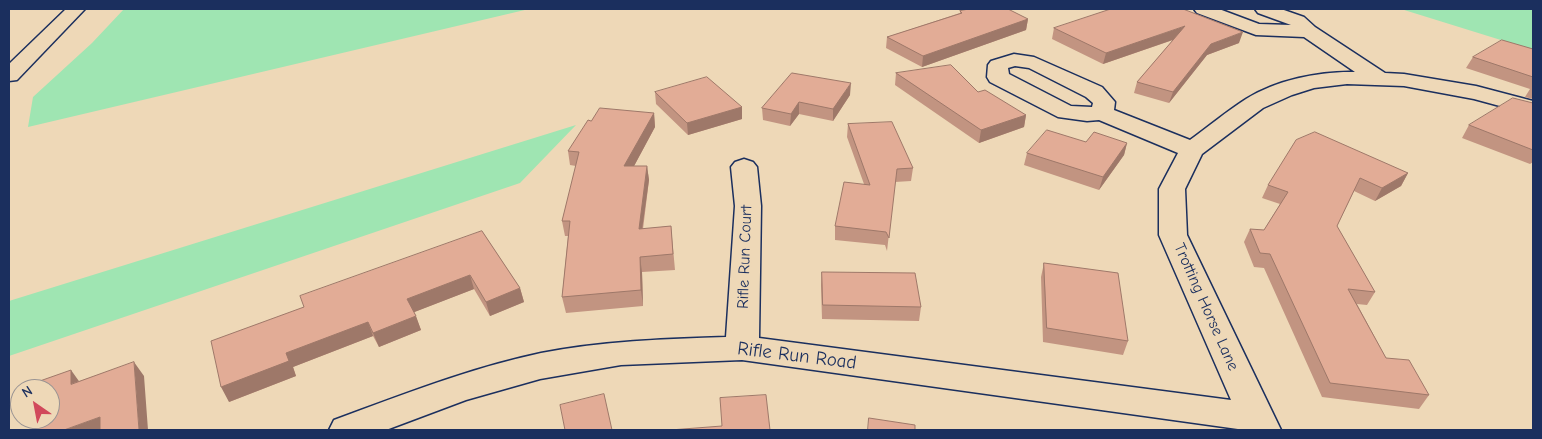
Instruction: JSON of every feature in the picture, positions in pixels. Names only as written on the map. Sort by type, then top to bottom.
[{"type":"street","points":[[9,75],[76,9]]},
{"type":"street","points":[[1203,9],[1256,29],[1308,31]]},
{"type":"street","points":[[1264,9],[1296,22],[1378,78]]},
{"type":"street","name":"Trotting Horse Lane","points":[[1260,424],[1174,235],[1172,189],[1192,150],[1255,103],[1284,90],[1313,82],[1378,78],[1404,80],[1476,93],[1533,108]]},
{"type":"street","points":[[1102,113],[1192,150]]},
{"type":"street","name":"Rifle Run Court","points":[[742,348],[748,206],[744,167]]},
{"type":"street","name":"Rifle Run Road","points":[[347,430],[457,389],[540,366],[621,353],[742,348],[1260,424]]},
{"type":"green space","points":[[124,9],[529,9],[28,127],[33,97],[92,43]]},
{"type":"green space","points":[[1401,9],[1533,9],[1533,50]]},
{"type":"green space","points":[[576,125],[520,183],[9,356],[9,301]]},
{"type":"building","points":[[969,9],[1008,9],[1028,19],[923,56],[887,37],[962,13],[960,11]]},
{"type":"building","points":[[1111,9],[1183,9],[1243,32],[1211,44],[1173,92],[1137,82],[1185,26],[1106,53],[1054,28]]},
{"type":"building","points":[[1502,40],[1533,49],[1533,77],[1473,57]]},
{"type":"building","points":[[951,65],[978,92],[985,90],[1026,115],[981,130],[896,73]]},
{"type":"building","points":[[792,73],[851,83],[833,109],[799,102],[791,114],[762,108]]},
{"type":"building","points":[[707,77],[742,107],[687,123],[655,92]]},
{"type":"building","points":[[1513,98],[1533,103],[1533,150],[1469,125]]},
{"type":"building","points":[[600,108],[654,113],[624,166],[647,166],[639,229],[671,226],[673,254],[640,257],[641,290],[562,297],[570,221],[562,221],[579,152],[568,151],[588,120],[591,121]]},
{"type":"building","points":[[892,122],[913,168],[897,169],[889,238],[886,232],[835,226],[844,182],[870,185],[848,124]]},
{"type":"building","points":[[1047,130],[1086,142],[1094,132],[1127,143],[1103,177],[1027,153]]},
{"type":"building","points":[[1315,132],[1408,173],[1382,188],[1360,178],[1337,226],[1375,292],[1348,289],[1386,358],[1409,360],[1429,395],[1330,383],[1270,254],[1260,253],[1250,229],[1264,230],[1288,192],[1268,185],[1296,140]]},
{"type":"building","points":[[482,231],[520,288],[486,302],[470,275],[407,299],[416,316],[373,333],[368,322],[286,353],[289,361],[221,387],[211,341],[304,307],[300,296]]},
{"type":"building","points":[[1044,263],[1118,273],[1128,341],[1047,328]]},
{"type":"building","points":[[822,272],[915,273],[921,307],[823,305]]},
{"type":"building","points":[[134,362],[139,430],[100,430],[100,417],[64,430],[34,430],[60,429],[60,379],[46,379],[71,370],[71,384]]},
{"type":"building","points":[[604,394],[612,430],[565,430],[560,405]]},
{"type":"building","points":[[766,395],[770,430],[670,430],[722,426],[720,398]]},
{"type":"building","points":[[869,418],[915,425],[915,430],[868,430]]}]
